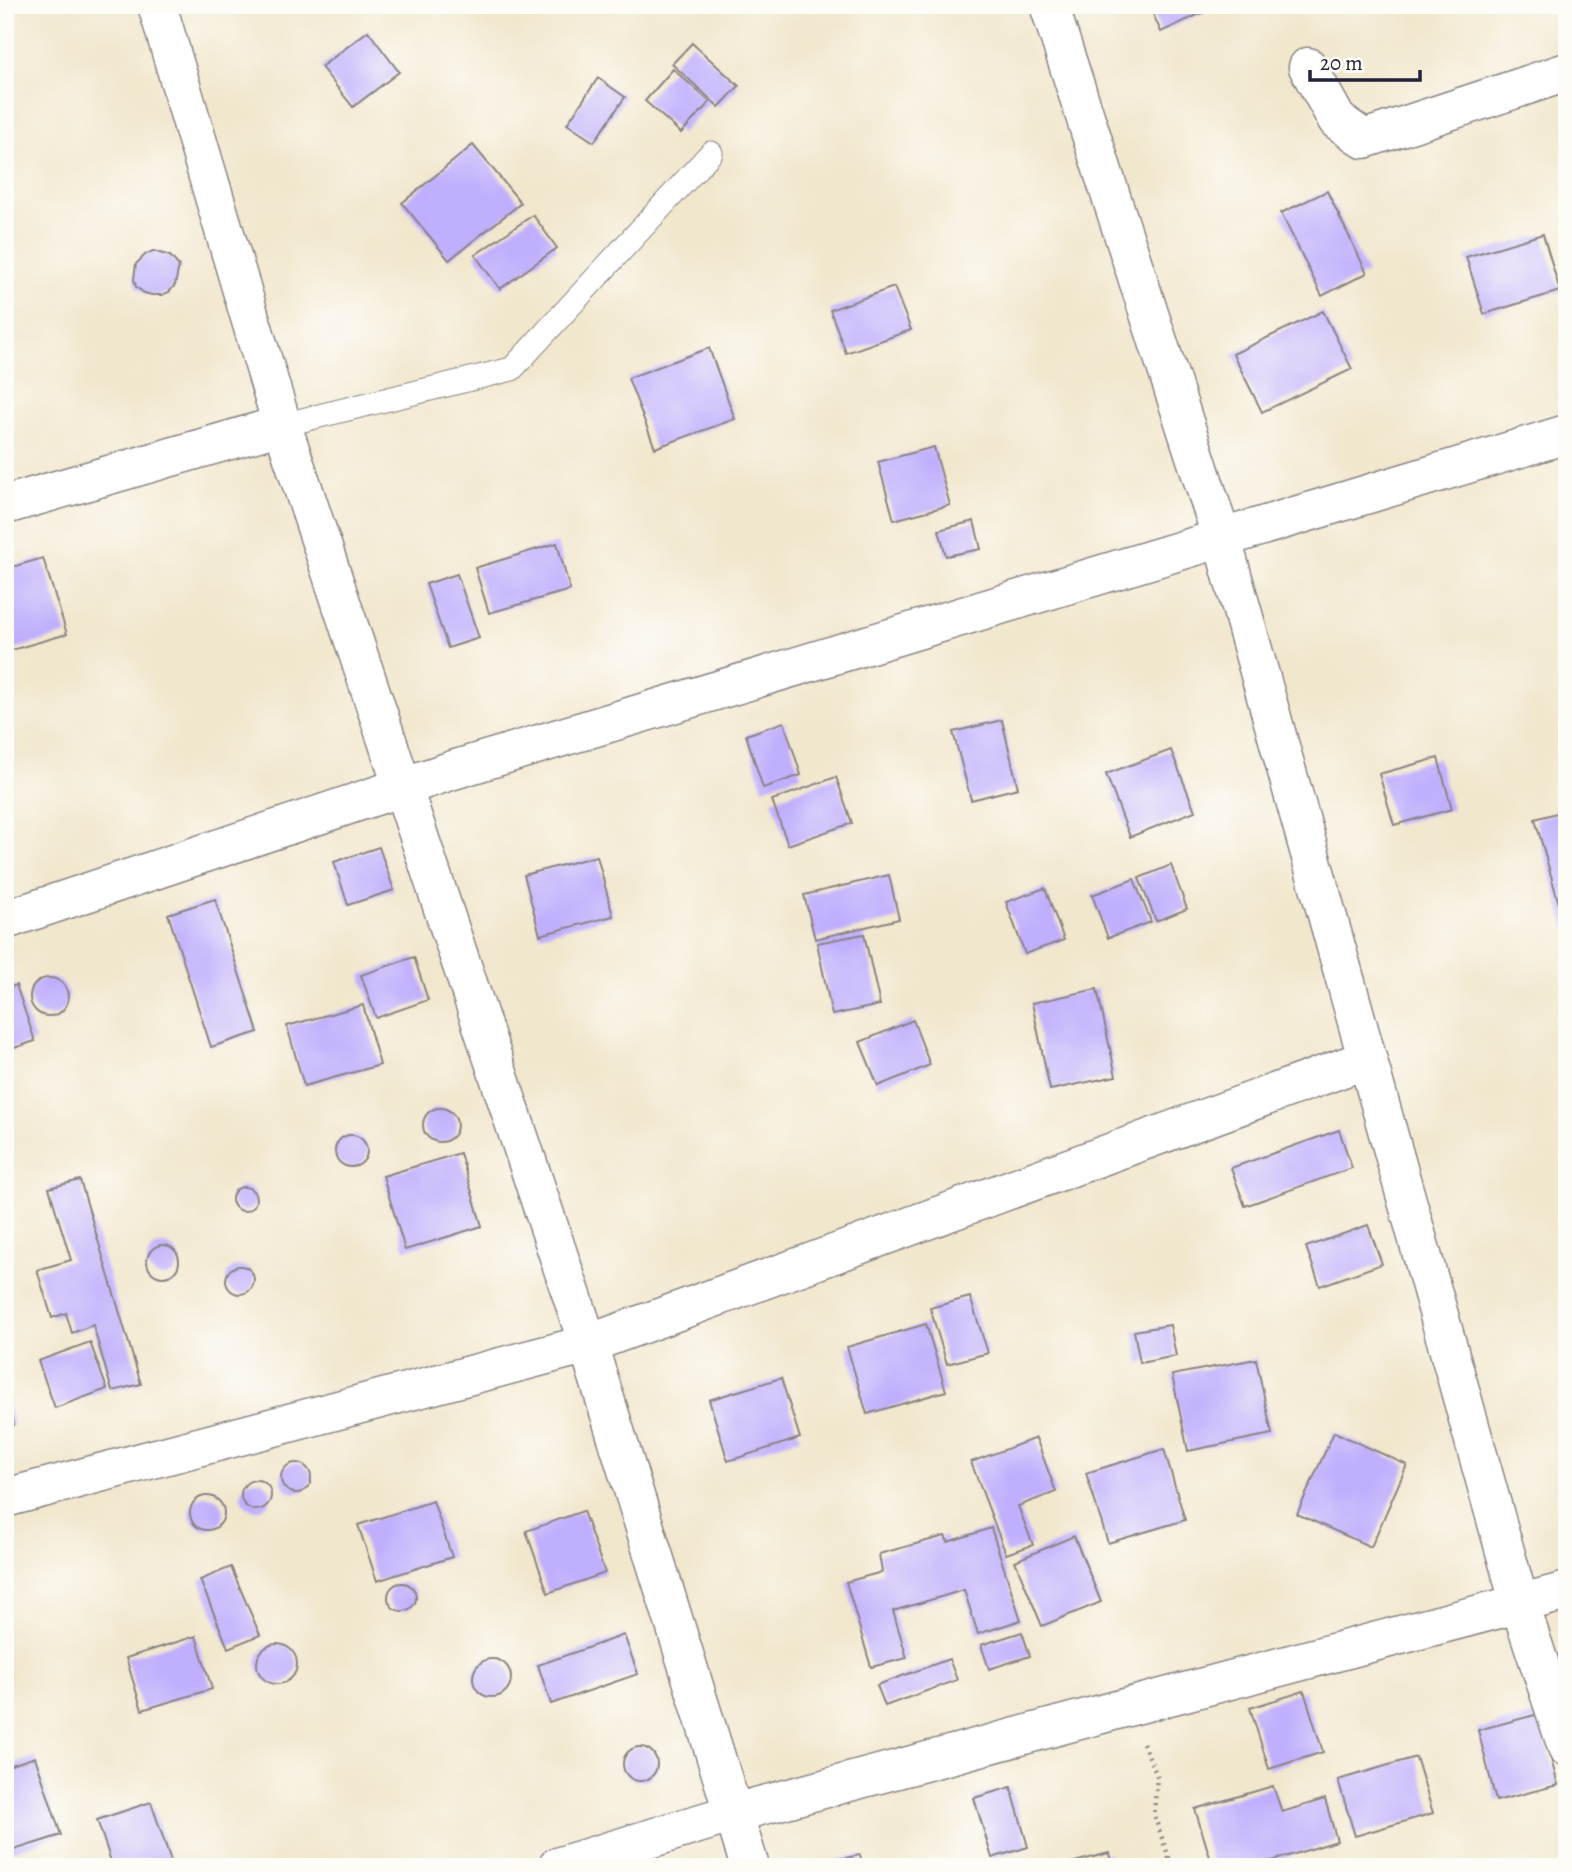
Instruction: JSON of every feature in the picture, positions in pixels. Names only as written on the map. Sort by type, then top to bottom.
[{"type":"street","points":[[157,5],[282,425],[588,1344],[750,1867]]},
{"type":"street","points":[[1049,5],[1222,539],[1520,1605],[1567,1747]]},
{"type":"street","points":[[1308,67],[1337,120],[1364,139],[1567,72]]},
{"type":"street","points":[[5,505],[282,425]]},
{"type":"street","points":[[5,920],[402,787],[1567,434]]},
{"type":"street","points":[[5,1498],[588,1344],[1367,1059]]},
{"type":"street","points":[[557,1867],[734,1813],[1567,1591]]},
{"type":"lane","points":[[282,425],[512,369],[711,153]]},
{"type":"path","points":[[1128,1707],[1157,1776],[1154,1815],[1170,1861],[1167,1867]]},
{"type":"building","points":[[1149,5],[1219,5],[1161,32]]},
{"type":"building","points":[[368,31],[399,72],[353,107],[321,67]]},
{"type":"building","points":[[692,43],[739,86],[719,107],[672,64]]},
{"type":"building","points":[[673,69],[710,102],[681,133],[645,101]]},
{"type":"building","points":[[598,78],[625,97],[594,142],[567,124]]},
{"type":"building","points":[[473,145],[521,203],[449,260],[402,203]]},
{"type":"building","points":[[1327,191],[1367,273],[1322,296],[1281,213]]},
{"type":"building","points":[[533,215],[557,248],[500,289],[475,255]]},
{"type":"building","points":[[1543,234],[1560,291],[1484,314],[1466,257]]},
{"type":"building","points":[[153,251],[170,256],[179,266],[175,285],[162,295],[144,293],[136,287],[134,279],[136,264]]},
{"type":"building","points":[[894,287],[911,330],[846,353],[830,310]]},
{"type":"building","points":[[1323,311],[1352,369],[1262,412],[1233,354]]},
{"type":"building","points":[[709,348],[735,419],[655,448],[628,378]]},
{"type":"building","points":[[934,447],[950,505],[894,520],[878,462]]},
{"type":"building","points":[[974,521],[981,549],[946,556],[939,530]]},
{"type":"building","points":[[557,543],[570,590],[489,613],[475,568]]},
{"type":"building","points":[[43,558],[67,634],[5,652],[5,569]]},
{"type":"building","points":[[457,574],[479,638],[448,648],[426,584]]},
{"type":"building","points":[[1002,720],[1018,788],[971,800],[953,732]]},
{"type":"building","points":[[784,722],[801,775],[763,788],[746,735]]},
{"type":"building","points":[[1171,750],[1195,811],[1130,837],[1106,774]]},
{"type":"building","points":[[1438,758],[1452,809],[1394,825],[1379,774]]},
{"type":"building","points":[[836,777],[852,823],[788,845],[772,800]]},
{"type":"building","points":[[1567,810],[1567,929],[1566,929],[1535,819]]},
{"type":"building","points":[[379,847],[394,890],[348,905],[334,862]]},
{"type":"building","points":[[597,856],[613,916],[540,935],[524,875]]},
{"type":"building","points":[[1171,865],[1187,909],[1156,921],[1139,878]]},
{"type":"building","points":[[889,875],[899,919],[815,939],[804,895]]},
{"type":"building","points":[[1134,879],[1151,922],[1108,938],[1092,895]]},
{"type":"building","points":[[1045,888],[1064,940],[1025,954],[1006,902]]},
{"type":"building","points":[[215,899],[258,1032],[211,1047],[168,914]]},
{"type":"building","points":[[864,934],[880,1005],[832,1015],[817,943]]},
{"type":"building","points":[[414,957],[428,1000],[376,1018],[361,975]]},
{"type":"building","points":[[49,978],[62,984],[68,997],[62,1010],[49,1016],[36,1010],[30,997],[36,984]]},
{"type":"building","points":[[16,985],[35,1041],[5,1051],[5,989]]},
{"type":"building","points":[[1097,989],[1116,1076],[1050,1090],[1032,1003]]},
{"type":"building","points":[[363,1005],[380,1065],[304,1086],[287,1026]]},
{"type":"building","points":[[913,1020],[930,1065],[878,1086],[860,1042]]},
{"type":"building","points":[[440,1108],[452,1113],[457,1125],[452,1137],[440,1142],[428,1137],[423,1125],[428,1113]]},
{"type":"building","points":[[1339,1130],[1352,1168],[1245,1206],[1231,1168]]},
{"type":"building","points":[[351,1135],[362,1140],[367,1151],[362,1162],[351,1167],[340,1162],[335,1151],[340,1140]]},
{"type":"building","points":[[460,1153],[482,1226],[405,1250],[383,1176]]},
{"type":"building","points":[[80,1180],[141,1384],[112,1391],[93,1325],[72,1333],[66,1313],[52,1318],[37,1270],[71,1260],[49,1188]]},
{"type":"building","points":[[244,1187],[252,1191],[256,1199],[252,1207],[244,1211],[236,1207],[232,1199],[236,1191]]},
{"type":"building","points":[[1368,1225],[1382,1264],[1320,1286],[1306,1247]]},
{"type":"building","points":[[163,1245],[175,1249],[179,1261],[175,1273],[163,1277],[151,1273],[147,1261],[151,1249]]},
{"type":"building","points":[[240,1266],[250,1270],[254,1280],[250,1290],[240,1294],[230,1290],[226,1280],[230,1270]]},
{"type":"building","points":[[970,1297],[988,1353],[947,1364],[930,1308]]},
{"type":"building","points":[[926,1324],[946,1391],[867,1414],[847,1347]]},
{"type":"building","points":[[1170,1325],[1176,1356],[1140,1363],[1134,1331]]},
{"type":"building","points":[[90,1342],[107,1389],[55,1408],[38,1361]]},
{"type":"building","points":[[1256,1359],[1272,1434],[1188,1451],[1172,1375]]},
{"type":"building","points":[[781,1378],[800,1438],[728,1461],[709,1400]]},
{"type":"building","points":[[5,1397],[14,1425],[5,1428]]},
{"type":"building","points":[[1334,1432],[1407,1465],[1371,1547],[1297,1514]]},
{"type":"building","points":[[1036,1438],[1056,1492],[1018,1506],[1033,1545],[1006,1554],[971,1462]]},
{"type":"building","points":[[1164,1449],[1185,1520],[1108,1543],[1086,1473]]},
{"type":"building","points":[[296,1463],[307,1467],[311,1478],[307,1489],[296,1493],[285,1489],[281,1478],[285,1467]]},
{"type":"building","points":[[256,1480],[262,1481],[270,1489],[270,1501],[262,1509],[256,1510],[250,1509],[242,1501],[241,1495],[242,1489],[250,1481]]},
{"type":"building","points":[[207,1496],[219,1501],[224,1513],[219,1525],[207,1530],[195,1525],[190,1513],[195,1501]]},
{"type":"building","points":[[433,1501],[452,1557],[377,1581],[358,1525]]},
{"type":"building","points":[[583,1511],[605,1573],[548,1593],[526,1531]]},
{"type":"building","points":[[991,1528],[1021,1620],[978,1634],[964,1590],[893,1611],[907,1658],[871,1667],[846,1582],[882,1572],[879,1554],[945,1536],[948,1542]]},
{"type":"building","points":[[1074,1536],[1101,1602],[1042,1626],[1015,1561]]},
{"type":"building","points":[[231,1567],[260,1635],[228,1648],[200,1580]]},
{"type":"building","points":[[402,1583],[412,1587],[416,1597],[412,1607],[402,1611],[392,1607],[388,1597],[392,1587]]},
{"type":"building","points":[[1022,1632],[1030,1656],[989,1669],[981,1645]]},
{"type":"building","points":[[624,1635],[638,1674],[551,1704],[538,1665]]},
{"type":"building","points":[[196,1636],[212,1689],[142,1710],[126,1658]]},
{"type":"building","points":[[277,1644],[285,1645],[291,1650],[296,1656],[296,1672],[291,1678],[285,1683],[277,1684],[269,1683],[263,1678],[258,1672],[257,1664],[258,1656],[263,1650],[269,1645]]},
{"type":"building","points":[[492,1659],[505,1665],[511,1678],[505,1691],[492,1697],[479,1691],[473,1678],[479,1665]]},
{"type":"building","points":[[949,1659],[957,1680],[885,1706],[877,1685]]},
{"type":"building","points":[[1304,1691],[1323,1752],[1269,1769],[1250,1708]]},
{"type":"building","points":[[1539,1714],[1558,1785],[1496,1801],[1478,1730]]},
{"type":"building","points":[[640,1747],[652,1752],[657,1764],[652,1776],[640,1781],[628,1776],[623,1764],[628,1752]]},
{"type":"building","points":[[35,1757],[61,1835],[5,1853],[5,1767]]},
{"type":"building","points":[[1416,1757],[1433,1813],[1355,1836],[1338,1780]]},
{"type":"building","points":[[1273,1786],[1282,1812],[1325,1799],[1337,1841],[1252,1867],[1213,1867],[1195,1809]]},
{"type":"building","points":[[1011,1787],[1028,1847],[992,1858],[974,1798]]},
{"type":"building","points":[[151,1802],[173,1867],[113,1867],[97,1820]]},
{"type":"building","points":[[1109,1853],[1112,1867],[1059,1867],[1059,1866]]},
{"type":"building","points":[[860,1855],[863,1867],[825,1867],[825,1862]]}]
